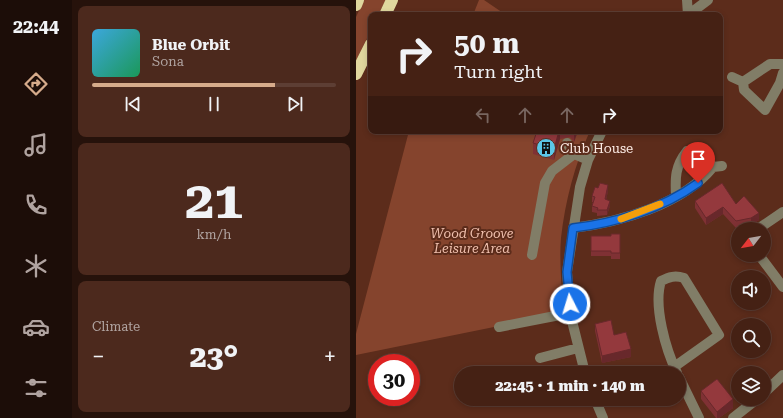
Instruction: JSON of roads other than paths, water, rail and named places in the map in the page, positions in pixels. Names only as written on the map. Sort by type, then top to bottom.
[{"type":"highway","points":[[356,5],[358,0]]},
{"type":"highway","points":[[386,12],[392,0]]},
{"type":"highway","points":[[356,74],[368,50]]},
{"type":"street","points":[[687,0],[688,12]]},
{"type":"street","points":[[692,12],[708,0]]},
{"type":"street","points":[[743,82],[770,64],[783,64]]},
{"type":"street","points":[[743,82],[744,90],[765,110],[777,90],[783,73]]},
{"type":"street","points":[[732,77],[743,82]]},
{"type":"street","points":[[583,366],[570,313],[567,272],[580,187],[588,160],[601,134]]},
{"type":"street","points":[[567,143],[574,154],[588,160]]},
{"type":"street","points":[[573,228],[601,225],[634,215],[676,196],[698,183],[717,166],[702,155],[685,147],[675,174],[676,196]]},
{"type":"street","points":[[532,255],[545,183],[552,171],[574,154]]},
{"type":"street","points":[[768,222],[783,212]]},
{"type":"street","points":[[764,262],[779,283]]},
{"type":"street","points":[[779,283],[783,270]]},
{"type":"street","points":[[676,276],[684,278],[719,335],[676,370],[666,340],[659,308],[659,289],[661,281],[669,277],[676,276]]},
{"type":"street","points":[[499,328],[570,313]]},
{"type":"street","points":[[540,358],[578,348]]},
{"type":"street","points":[[771,386],[783,375]]},
{"type":"street","points":[[686,391],[699,418]]},
{"type":"street","points":[[598,406],[603,418]]},
{"type":"street","points":[[733,418],[748,406]]},
{"type":"place","name":"Club House","points":[[546,148]]},
{"type":"park label","name":"Wood Groove Leisure Area","points":[[472,240]]}]
